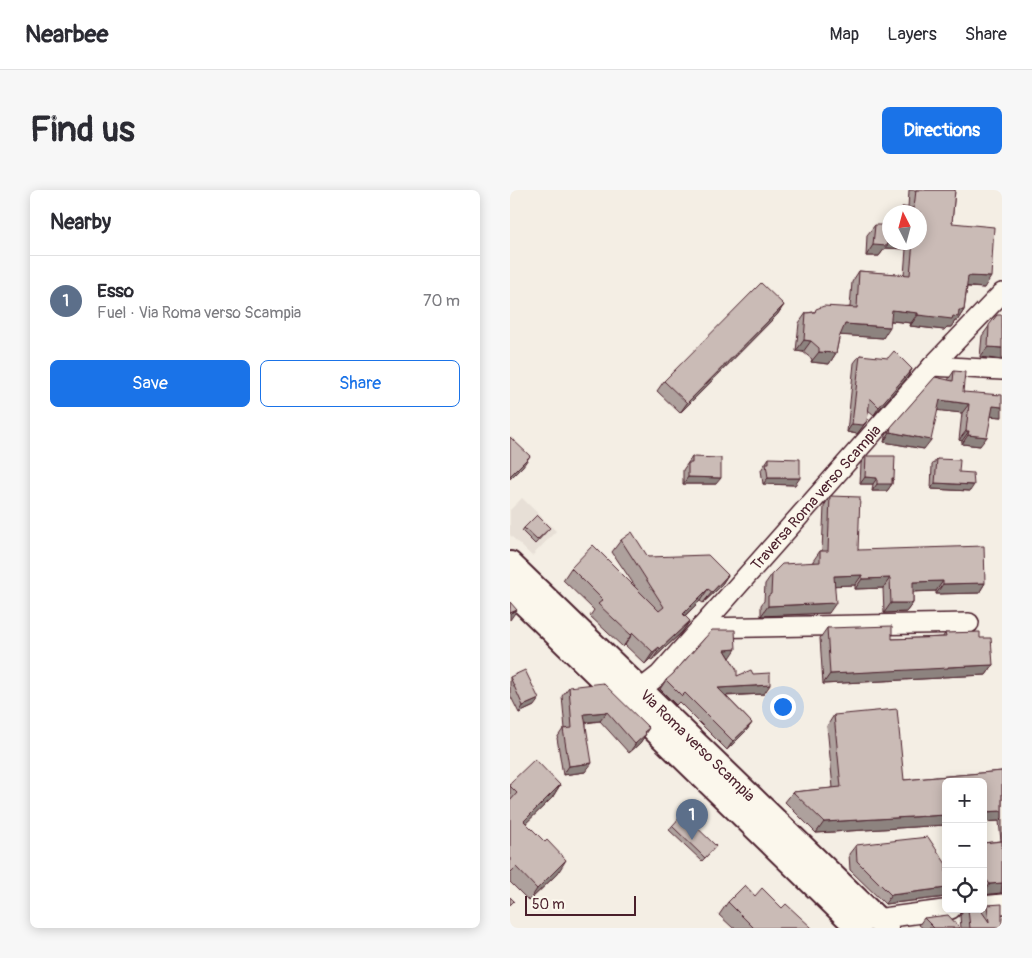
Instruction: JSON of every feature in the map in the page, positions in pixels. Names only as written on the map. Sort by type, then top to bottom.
[{"type":"main road","name":"Via Roma verso Scampia","points":[[510,564],[640,690],[874,925]]},
{"type":"main road","name":"Via Roma verso Scampia","points":[[510,589],[874,925]]},
{"type":"street","name":"Traversa Roma verso Scampia","points":[[640,690],[659,675],[932,366],[1002,293]]},
{"type":"street","points":[[932,366],[1002,370]]},
{"type":"street","points":[[700,628],[969,623]]},
{"type":"street","points":[[987,906],[1002,904]]},
{"type":"street","points":[[874,925],[942,911]]},
{"type":"shaded area","points":[[522,498],[556,531],[532,556],[510,535],[510,510]]},
{"type":"building","points":[[916,190],[955,190],[952,223],[994,227],[991,277],[968,276],[964,310],[959,310],[958,317],[953,316],[952,319],[892,310],[890,327],[845,324],[839,338],[836,353],[819,352],[819,348],[811,341],[804,340],[806,313],[815,312],[816,309],[824,306],[857,308],[859,271],[910,275],[912,250],[927,250],[927,205],[914,205]]},
{"type":"building","points":[[875,225],[882,225],[882,246],[873,245]]},
{"type":"building","points":[[761,283],[784,305],[687,403],[664,381]]},
{"type":"building","points":[[997,315],[1002,315],[1002,348],[988,347],[989,325]]},
{"type":"building","points":[[894,351],[912,369],[879,407],[870,398],[867,421],[863,425],[852,424],[860,355],[888,358]]},
{"type":"building","points":[[954,371],[965,372],[963,392],[1002,395],[1002,407],[993,406],[987,437],[968,435],[969,431],[966,431],[969,404],[940,400],[931,440],[890,432],[891,427],[935,377],[953,381]]},
{"type":"building","points":[[510,437],[530,456],[510,476]]},
{"type":"building","points":[[866,456],[895,456],[892,484],[877,484],[877,478],[865,477]]},
{"type":"building","points":[[692,457],[721,458],[721,478],[688,477],[688,463],[692,463]]},
{"type":"building","points":[[769,458],[800,459],[800,478],[768,478],[766,463],[769,463]]},
{"type":"building","points":[[937,459],[960,460],[959,472],[973,473],[974,485],[935,483]]},
{"type":"building","points":[[830,496],[860,497],[858,550],[984,546],[985,583],[943,584],[943,581],[913,582],[913,603],[891,603],[890,578],[862,579],[862,575],[834,576],[836,603],[768,606],[772,574],[782,564],[820,562],[820,551],[828,551]]},
{"type":"building","points":[[537,515],[550,528],[537,540],[524,528]]},
{"type":"building","points":[[632,532],[648,557],[708,555],[728,575],[712,592],[708,589],[683,614],[690,621],[660,649],[659,647],[653,652],[633,633],[631,635],[598,604],[603,600],[571,568],[593,545],[659,611],[664,607],[621,540]]},
{"type":"building","points":[[510,602],[517,610],[510,613]]},
{"type":"building","points":[[892,626],[892,639],[946,637],[945,633],[980,632],[980,638],[991,638],[993,665],[830,674],[827,628]]},
{"type":"building","points":[[712,630],[735,630],[736,649],[725,650],[737,670],[737,676],[751,670],[753,674],[770,673],[770,685],[718,688],[752,723],[733,741],[685,693],[682,696],[666,680]]},
{"type":"building","points":[[525,670],[539,699],[523,706],[510,677]]},
{"type":"building","points":[[603,683],[649,728],[644,732],[646,734],[635,744],[607,712],[584,714],[592,763],[569,766],[563,729],[572,728],[569,687]]},
{"type":"building","points":[[897,709],[904,780],[1002,771],[1002,811],[987,812],[987,778],[942,778],[942,815],[824,822],[793,792],[841,787],[834,715]]},
{"type":"building","points":[[535,759],[560,785],[524,821],[545,842],[547,840],[566,860],[537,889],[516,867],[510,873],[510,801],[517,793],[510,786],[510,783]]},
{"type":"building","points":[[683,814],[716,846],[705,858],[672,826]]},
{"type":"building","points":[[928,837],[942,858],[942,889],[891,895],[857,861],[856,845]]},
{"type":"building","points":[[1002,841],[1002,883],[990,884],[987,880],[987,843]]},
{"type":"building","points":[[745,885],[755,896],[762,888],[782,908],[786,904],[812,928],[754,928],[728,902]]},
{"type":"building","points":[[510,897],[514,901],[510,905]]},
{"type":"building","points":[[1002,904],[1002,928],[970,928],[968,913],[983,913],[989,922],[987,905]]},
{"type":"building","points":[[948,915],[960,928],[934,928],[924,918]]},
{"type":"place","name":"Esso","points":[[692,840]]}]
